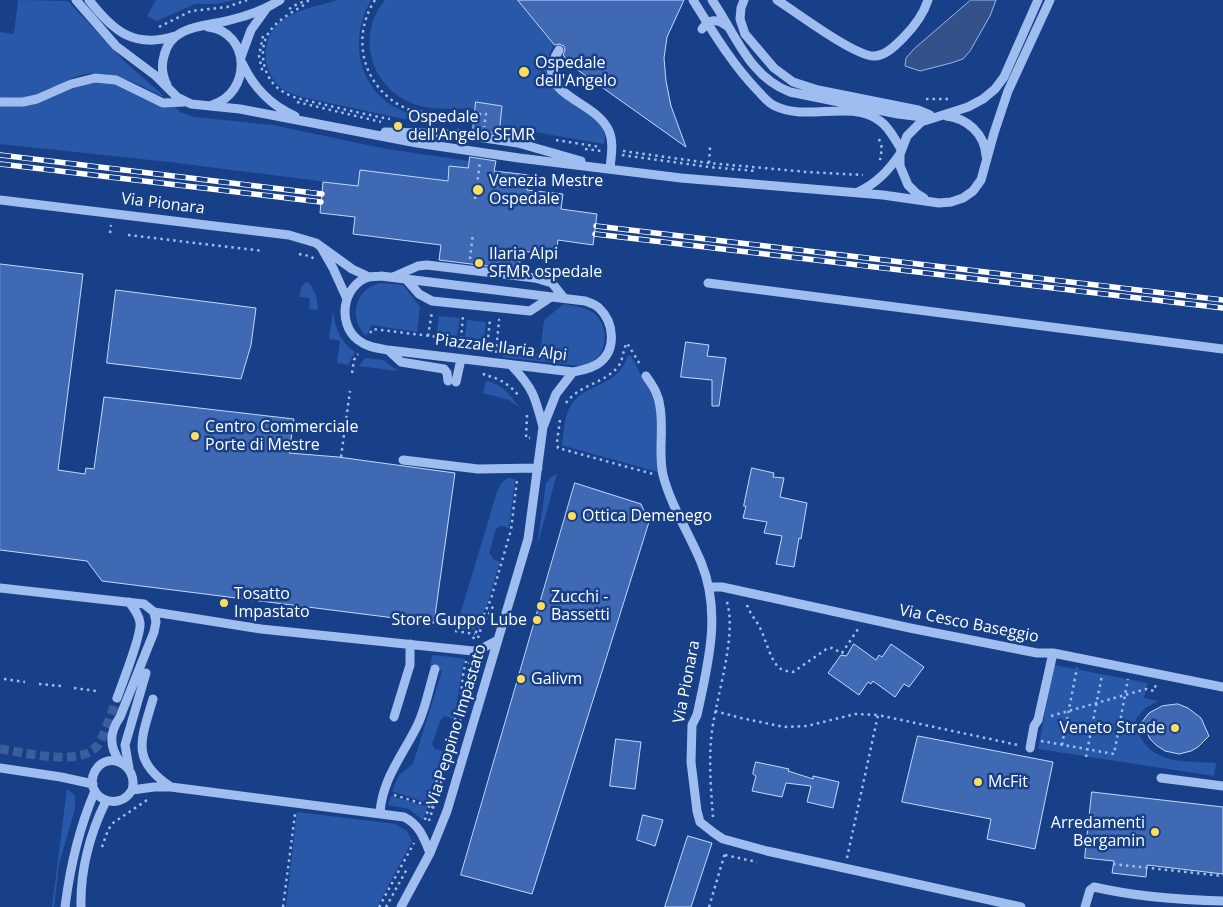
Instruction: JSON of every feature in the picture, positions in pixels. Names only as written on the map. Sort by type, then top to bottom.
[{"type":"street","points":[[76,0],[116,46],[156,76],[184,102]]},
{"type":"street","points":[[89,0],[112,26],[124,34],[152,42],[175,36],[191,28],[236,19],[266,8],[280,0]]},
{"type":"street","points":[[693,0],[705,26],[744,76],[774,105],[797,112],[846,112],[870,116],[887,127],[901,151],[900,166],[908,185],[926,200]]},
{"type":"street","points":[[712,0],[733,37],[766,79],[776,86],[790,92],[867,108],[935,117],[953,117],[971,126],[979,134],[986,153],[986,166]]},
{"type":"street","points":[[777,0],[855,50],[875,56],[884,54],[912,30],[920,19],[928,0]]},
{"type":"street","points":[[857,192],[881,178],[890,168],[914,127],[935,117],[968,107],[995,89],[1004,77],[1038,0]]},
{"type":"street","points":[[0,102],[23,102],[37,99],[72,84],[94,78],[116,80],[163,103],[184,102],[199,106],[240,110],[491,154],[690,178],[857,192],[939,203],[951,202],[973,191],[981,180],[1008,91],[1050,0]]},
{"type":"street","points":[[742,1],[740,19],[746,34],[774,68],[793,82],[818,90],[918,110],[935,117]]},
{"type":"street","points":[[199,106],[213,104],[229,95],[235,88],[240,77],[241,60],[251,30],[266,8]]},
{"type":"street","points":[[705,26],[717,20],[727,26]]},
{"type":"street","points":[[203,26],[212,27],[228,35],[233,41],[252,83],[264,96],[286,112],[304,120]]},
{"type":"street","points":[[170,90],[164,80],[162,63],[165,52],[175,36]]},
{"type":"street","points":[[559,50],[552,60],[552,73],[556,86],[599,116],[609,131],[612,149],[607,169]]},
{"type":"street","points":[[358,132],[458,134],[518,143],[607,169]]},
{"type":"street","name":"Via Pionara","points":[[0,200],[288,235],[311,241],[321,246],[352,269],[369,277]]},
{"type":"street","points":[[321,246],[347,299]]},
{"type":"street","points":[[392,278],[418,266],[426,265],[535,278],[552,283],[564,298]]},
{"type":"street","points":[[347,299],[352,289],[369,277]]},
{"type":"street","name":"Piazzale Ilaria Alpi","points":[[347,299],[344,310],[350,332],[367,346],[573,372],[589,368],[600,362],[608,353],[611,342],[609,322],[597,306],[585,301],[406,279],[369,277]]},
{"type":"street","points":[[406,279],[419,294],[425,298],[440,302],[530,311],[551,297]]},
{"type":"street","points":[[708,284],[1223,349]]},
{"type":"street","points":[[388,350],[401,362],[444,369],[452,381],[461,359]]},
{"type":"street","name":"Via Peppino Impastato","points":[[511,365],[526,381],[535,396],[543,427]]},
{"type":"street","name":"Via Peppino Impastato","points":[[401,907],[430,853],[447,811],[528,539],[543,427],[556,394],[573,372]]},
{"type":"street","name":"Via Pionara","points":[[646,376],[656,390],[660,406],[663,474],[670,496],[710,587],[712,604],[711,647],[697,715],[692,725],[691,762],[700,822],[714,833],[728,840],[767,851],[1021,907]]},
{"type":"street","points":[[404,460],[478,469],[538,468]]},
{"type":"street","name":"Via Cesco Baseggio","points":[[710,587],[722,587],[910,628],[1037,653],[1053,652],[1223,687]]},
{"type":"street","points":[[0,588],[144,604],[154,612],[261,629],[474,651],[498,640]]},
{"type":"street","points":[[117,698],[138,637],[140,624],[138,614],[129,602]]},
{"type":"street","points":[[129,768],[120,762],[112,751],[113,727],[120,717],[152,639],[156,622],[154,612]]},
{"type":"street","points":[[394,717],[410,665],[410,644]]},
{"type":"street","points":[[1030,748],[1053,652]]},
{"type":"street","points":[[380,813],[380,800],[398,758],[417,728],[435,669]]},
{"type":"street","points":[[0,768],[61,777],[94,787],[98,795],[106,801],[112,802],[124,799],[132,790],[134,779],[129,768],[125,745],[146,673]]},
{"type":"street","points":[[153,699],[142,741],[142,754],[146,764],[156,776],[171,787]]},
{"type":"street","points":[[65,907],[70,869],[94,787],[96,770],[106,762],[120,762]]},
{"type":"street","points":[[1161,778],[1223,786]]},
{"type":"street","points":[[132,790],[171,787],[404,817],[414,822],[423,836],[430,853]]},
{"type":"street","points":[[81,907],[82,872],[100,813],[106,801]]},
{"type":"street","points":[[1085,907],[1090,890],[1094,887],[1157,898],[1223,901]]},
{"type":"path","points":[[157,28],[179,15],[191,11],[227,7],[247,0]]},
{"type":"path","points":[[375,0],[362,28],[362,54],[371,78],[389,98],[406,109],[429,112],[486,114],[484,127]]},
{"type":"path","points":[[304,5],[279,20],[266,38],[264,60],[268,75],[274,85],[281,91],[299,99],[397,120]]},
{"type":"path","points":[[923,99],[933,100],[958,97]]},
{"type":"path","points":[[476,126],[492,128]]},
{"type":"path","points":[[877,136],[882,148],[878,163]]},
{"type":"path","points":[[547,139],[709,163],[854,175],[867,173]]},
{"type":"path","points":[[709,163],[710,147]]},
{"type":"path","points":[[475,198],[480,161]]},
{"type":"path","points":[[470,263],[473,233]]},
{"type":"path","points":[[128,235],[263,251]]},
{"type":"path","points":[[428,336],[432,312],[440,313]]},
{"type":"path","points":[[456,315],[463,316],[461,340]]},
{"type":"path","points":[[369,334],[373,329],[488,345],[490,319]]},
{"type":"path","points":[[496,355],[499,320]]},
{"type":"path","points":[[565,405],[578,390],[604,378],[616,369],[623,357],[627,343],[646,376]]},
{"type":"path","points":[[352,374],[354,360],[360,350]]},
{"type":"path","points":[[484,375],[505,382],[522,400]]},
{"type":"path","points":[[341,457],[350,391]]},
{"type":"path","points":[[526,409],[526,438]]},
{"type":"path","points":[[560,418],[558,448],[654,475],[663,474]]},
{"type":"path","points":[[472,643],[491,599],[511,530],[517,480]]},
{"type":"path","points":[[714,833],[711,740],[728,640],[728,605],[722,587]]},
{"type":"path","points":[[743,592],[750,612],[760,628],[773,658],[780,668],[793,672],[828,648],[842,653],[860,626],[861,617]]},
{"type":"path","points":[[455,630],[479,634]]},
{"type":"path","points":[[424,822],[460,704],[462,675],[467,659]]},
{"type":"path","points":[[1062,745],[1077,667]]},
{"type":"path","points":[[1086,757],[1102,673]]},
{"type":"path","points":[[1045,717],[1146,689],[1154,691],[1158,674]]},
{"type":"path","points":[[1042,733],[1041,741],[1114,754],[1128,678]]},
{"type":"path","points":[[4,679],[25,682]]},
{"type":"path","points":[[40,684],[61,686]]},
{"type":"path","points":[[74,688],[96,690]]},
{"type":"path","points":[[715,711],[784,727],[807,726],[855,714],[878,715],[1030,748]]},
{"type":"path","points":[[846,859],[878,715]]},
{"type":"path","points":[[384,791],[433,807]]},
{"type":"path","points":[[100,853],[108,830],[114,823],[150,798]]},
{"type":"path","points":[[283,907],[296,810]]},
{"type":"path","points":[[379,907],[415,841],[412,835]]},
{"type":"path","points":[[709,907],[728,840]]},
{"type":"path","points":[[1113,864],[1223,876]]},
{"type":"path","points":[[386,907],[408,867]]},
{"type":"shaded area","points":[[18,0],[68,1],[124,61],[164,96],[122,78],[91,73],[66,81],[37,95],[0,98],[0,32],[14,34]]},
{"type":"shaded area","points":[[156,0],[235,0],[215,4],[195,4],[157,21],[147,16]]},
{"type":"shaded area","points":[[338,0],[371,0],[364,16],[359,50],[362,66],[368,81],[378,94],[391,105],[408,113],[432,118],[473,120],[473,122],[403,119],[302,97],[281,88],[271,75],[266,60],[267,43],[274,28],[293,14]]},
{"type":"shaded area","points":[[385,0],[518,0],[554,44],[547,66],[549,82],[558,94],[596,120],[604,130],[604,144],[500,126],[502,106],[477,102],[475,109],[436,108],[414,104],[399,96],[387,86],[378,74],[372,60],[370,45],[371,29],[376,14]]},
{"type":"shaded area","points":[[971,0],[996,0],[990,16],[970,51],[963,59],[920,71],[905,66],[906,58],[914,49]]},
{"type":"shaded area","points":[[92,82],[115,83],[164,107],[175,107],[180,112],[194,117],[272,125],[387,149],[469,161],[468,168],[450,166],[447,181],[359,186],[169,162],[0,144],[0,105]]},
{"type":"shaded area","points":[[306,282],[310,284],[316,295],[318,310],[309,309],[310,298],[299,297],[302,286]]},
{"type":"shaded area","points":[[380,283],[403,285],[420,307],[417,332],[372,325],[366,336],[360,329],[356,312],[360,297],[371,286]]},
{"type":"shaded area","points":[[564,304],[591,311],[600,320],[605,339],[604,346],[596,359],[580,366],[502,357],[503,350],[540,354],[544,320]]},
{"type":"shaded area","points":[[333,311],[339,334],[355,352],[348,365],[337,363],[340,341],[329,339]]},
{"type":"shaded area","points":[[439,316],[460,318],[457,336],[437,333]]},
{"type":"shaded area","points":[[467,320],[486,322],[484,340],[465,337]]},
{"type":"shaded area","points":[[628,355],[631,356],[657,405],[658,472],[561,445],[567,413],[575,400],[583,393],[616,375]]},
{"type":"shaded area","points":[[365,358],[383,360],[398,371],[359,366]]},
{"type":"shaded area","points":[[486,381],[501,387],[519,407],[509,400],[483,393]]},
{"type":"shaded area","points":[[557,474],[537,546],[546,483]]},
{"type":"shaded area","points":[[508,478],[515,479],[509,528],[501,526],[496,529],[489,554],[493,559],[500,562],[487,605],[474,630],[456,628],[497,492],[501,483]]},
{"type":"shaded area","points":[[432,656],[465,659],[453,719],[445,716],[441,719],[432,744],[435,749],[443,751],[428,803],[392,791],[399,775],[413,764],[442,671],[430,668]]},
{"type":"shaded area","points":[[1054,665],[1147,683],[1144,698],[1158,701],[1145,708],[1136,719],[1136,727],[1147,747],[1155,753],[1174,760],[1216,763],[1214,776],[1038,749]]},
{"type":"shaded area","points":[[67,789],[75,795],[75,809],[59,864],[54,907],[52,907]]},
{"type":"shaded area","points":[[391,796],[427,807],[423,820],[409,809],[388,805]]},
{"type":"shaded area","points":[[297,812],[395,824],[407,831],[412,841],[377,907],[286,907]]},
{"type":"building","name":"Ospedale dell'Angelo","points":[[518,0],[684,0],[667,37],[664,58],[671,106],[686,147],[572,66],[563,55],[564,46],[555,45]]},
{"type":"building","points":[[476,102],[502,106],[499,134],[473,130]]},
{"type":"building","points":[[470,157],[496,161],[494,171],[529,175],[527,190],[563,194],[561,209],[597,214],[593,245],[558,240],[556,255],[521,251],[519,270],[439,260],[441,245],[353,234],[355,217],[320,213],[323,182],[358,186],[360,170],[448,181],[449,166],[468,168]]},
{"type":"building","name":"Centro Commerciale Porte di Mestre","points":[[0,264],[83,274],[58,470],[85,474],[86,468],[94,469],[104,397],[294,419],[289,453],[338,457],[455,473],[434,623],[102,581],[87,561],[0,550]]},
{"type":"building","points":[[116,290],[256,308],[251,345],[241,379],[107,363]]},
{"type":"building","points":[[686,342],[709,345],[707,356],[726,358],[719,406],[712,406],[712,380],[681,377]]},
{"type":"building","points":[[752,468],[774,473],[773,477],[784,478],[780,497],[807,503],[794,567],[776,564],[782,536],[764,533],[767,522],[743,518]]},
{"type":"building","points":[[575,483],[641,504],[649,522],[532,894],[461,875]]},
{"type":"building","points":[[854,644],[876,660],[879,655],[882,657],[891,644],[924,667],[909,687],[904,684],[895,697],[873,681],[871,684],[868,682],[859,695],[828,673],[841,655],[846,656]]},
{"type":"building","name":"Veneto Strade","points":[[1178,704],[1188,708],[1201,718],[1209,736],[1198,747],[1179,754],[1165,751],[1156,745],[1150,739],[1142,722],[1149,713],[1162,706]]},
{"type":"building","name":"McFit","points":[[918,736],[1053,762],[1035,849],[987,839],[991,819],[902,802]]},
{"type":"building","points":[[616,739],[641,742],[635,789],[610,786]]},
{"type":"building","points":[[756,762],[789,769],[788,771],[813,779],[813,776],[839,782],[833,808],[807,802],[811,786],[786,783],[782,797],[752,791],[756,776],[753,774]]},
{"type":"building","name":"Arredamenti Bergamin","points":[[1092,792],[1223,807],[1223,874],[1147,865],[1146,877],[1112,873],[1114,861],[1085,858]]},
{"type":"building","points":[[643,815],[663,820],[655,846],[637,840]]},
{"type":"building","points":[[688,836],[712,843],[691,907],[665,907]]},
{"type":"tunnel","points":[[0,749],[52,757],[79,756],[90,752],[101,740],[117,698]]},
{"type":"railway","points":[[0,155],[322,194]]},
{"type":"railway","points":[[0,164],[321,202]]},
{"type":"railway","points":[[596,226],[1223,300]]},
{"type":"railway","points":[[595,234],[1223,308]]},
{"type":"place","name":"Ospedale dell'Angelo","points":[[524,72]]},
{"type":"place","name":"Ospedale dell'Angelo SFMR","points":[[398,126]]},
{"type":"place","name":"Venezia Mestre Ospedale","points":[[478,190]]},
{"type":"place","name":"Ilaria Alpi SFMR ospedale","points":[[479,263]]},
{"type":"place","name":"Centro Commerciale Porte di Mestre","points":[[195,436]]},
{"type":"place","name":"Ottica Demenego","points":[[572,516]]},
{"type":"place","name":"Tosatto Impastato","points":[[224,603]]},
{"type":"place","name":"Zucchi - Bassetti","points":[[541,606]]},
{"type":"place","name":"Store Guppo Lube","points":[[537,620]]},
{"type":"place","name":"Galivm","points":[[521,679]]},
{"type":"place","name":"Veneto Strade","points":[[1175,728]]},
{"type":"place","name":"McFit","points":[[978,782]]},
{"type":"place","name":"Arredamenti Bergamin","points":[[1155,832]]}]
